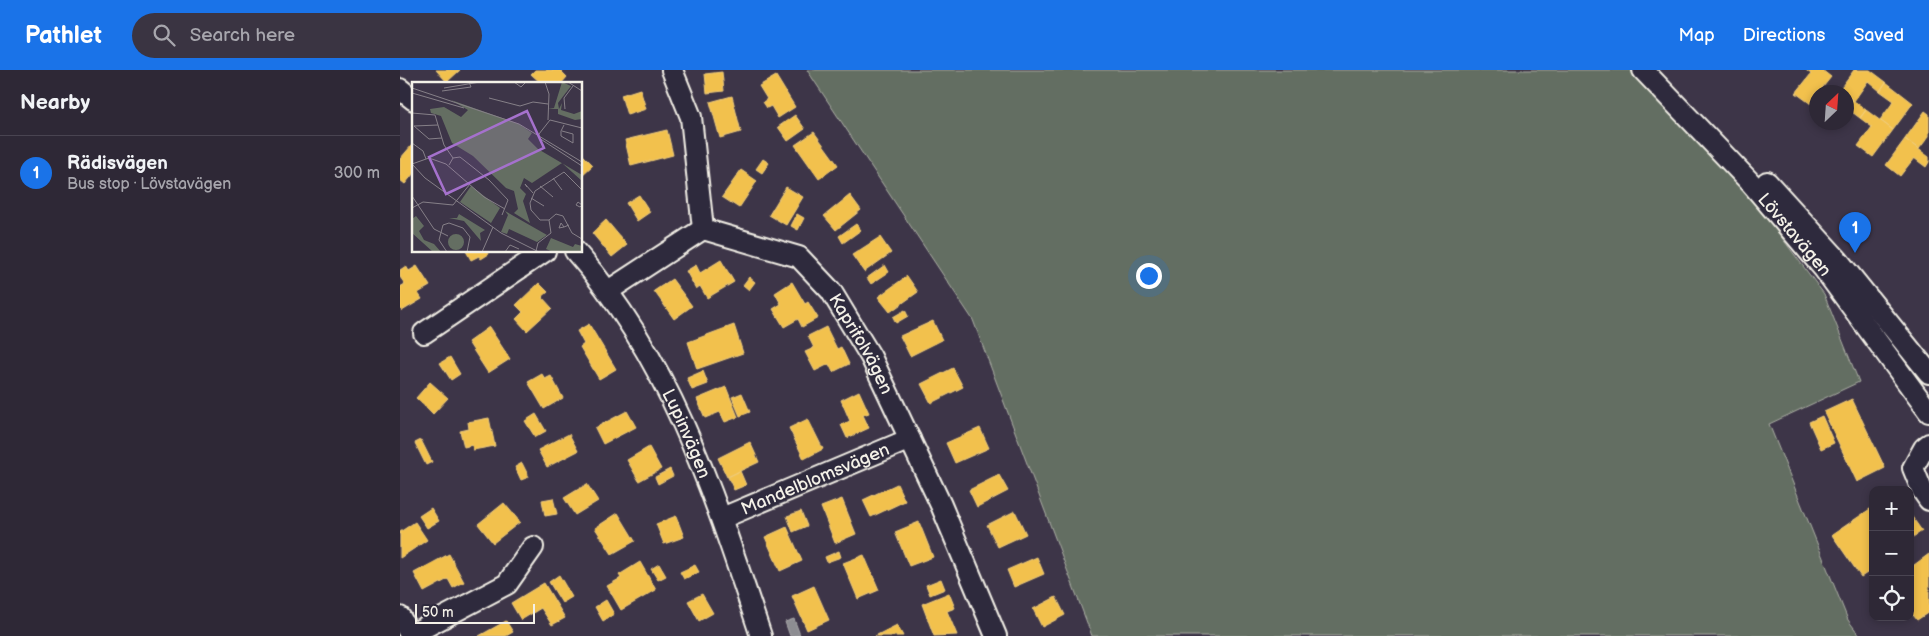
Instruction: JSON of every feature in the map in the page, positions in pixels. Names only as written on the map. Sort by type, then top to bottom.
[{"type":"street","points":[[608,291],[702,228],[691,117],[672,70]]},
{"type":"street","name":"Lövstavägen","points":[[1643,70],[1751,183],[1824,269],[1929,412]]},
{"type":"street","name":"Lövstavägen","points":[[1658,70],[1762,176],[1838,260],[1929,372]]},
{"type":"street","points":[[400,90],[412,99]]},
{"type":"street","name":"Kaprifolvägen","points":[[702,228],[799,257],[831,291],[871,357],[941,505],[996,636]]},
{"type":"street","points":[[424,333],[544,252]]},
{"type":"street","name":"Lupinvägen","points":[[577,252],[608,291],[644,345],[699,458],[722,518],[761,636]]},
{"type":"street","name":"Mandelblomsvägen","points":[[722,518],[910,440]]},
{"type":"street","points":[[1929,444],[1924,448],[1913,468],[1922,490],[1929,500]]},
{"type":"street","points":[[400,617],[410,635],[507,584],[533,547]]},
{"type":"green space","points":[[807,70],[1636,70],[1746,190],[1824,294],[1859,382],[1769,424],[1848,620],[1860,636],[1092,636],[973,320]]},
{"type":"building: Homes","points":[[436,70],[460,70],[447,82]]},
{"type":"building: Homes","points":[[535,70],[560,70],[567,77],[563,82],[540,82],[531,74]]},
{"type":"building: Homes","points":[[1806,70],[1822,70],[1831,77],[1825,85],[1809,85],[1809,103],[1796,93],[1811,74]]},
{"type":"building: Homes","points":[[1854,70],[1870,70],[1886,82],[1880,91],[1868,81],[1854,101],[1854,85],[1843,85]]},
{"type":"building: Homes","points":[[722,72],[724,91],[707,93],[705,74]]},
{"type":"building: Homes","points":[[776,76],[795,107],[778,118],[771,106],[767,108],[763,102],[767,99],[759,86]]},
{"type":"building: Homes","points":[[1886,82],[1913,103],[1893,130],[1880,120],[1894,101],[1880,91]]},
{"type":"building: Homes","points":[[640,89],[646,109],[627,115],[621,95]]},
{"type":"building: Homes","points":[[732,96],[741,132],[720,138],[710,102]]},
{"type":"building: Homes","points":[[1854,101],[1866,110],[1860,118],[1854,114]]},
{"type":"building: Homes","points":[[1866,110],[1893,130],[1873,157],[1858,146],[1872,127],[1860,118]]},
{"type":"building: Homes","points":[[1925,111],[1929,114],[1929,136],[1919,149],[1905,139]]},
{"type":"building: Homes","points":[[795,115],[805,129],[788,141],[778,127]]},
{"type":"building: Homes","points":[[667,130],[673,155],[631,166],[625,140]]},
{"type":"building: Homes","points":[[814,132],[838,165],[819,179],[795,145]]},
{"type":"building: Homes","points":[[1905,139],[1929,157],[1929,162],[1926,167],[1914,158],[1900,176],[1886,165]]},
{"type":"building: Homes","points":[[412,145],[412,175],[405,184],[400,180],[400,159]]},
{"type":"building: Homes","points":[[582,154],[593,165],[582,175]]},
{"type":"building: Homes","points":[[763,159],[769,163],[762,173],[756,169]]},
{"type":"building: Homes","points":[[741,170],[757,181],[739,208],[722,197]]},
{"type":"building: Homes","points":[[786,187],[803,197],[786,225],[769,215]]},
{"type":"building: Homes","points":[[639,195],[650,212],[637,221],[626,203]]},
{"type":"building: Homes","points":[[850,195],[861,210],[836,230],[824,216]]},
{"type":"building: Homes","points":[[797,214],[804,218],[798,230],[791,226]]},
{"type":"building: Homes","points":[[606,220],[627,245],[612,257],[592,233]]},
{"type":"building: Homes","points":[[856,224],[861,230],[843,243],[839,236]]},
{"type":"building: Homes","points":[[880,237],[891,253],[864,272],[852,255]]},
{"type":"building: Homes","points":[[467,252],[488,252],[489,254],[481,259],[479,256],[471,260]]},
{"type":"building: Homes","points":[[721,260],[734,282],[707,298],[700,286],[696,289],[686,271],[696,265],[700,273]]},
{"type":"building: Homes","points":[[885,265],[889,272],[871,284],[867,278]]},
{"type":"building: Homes","points":[[406,266],[409,271],[417,266],[430,286],[418,293],[422,299],[402,311],[400,308],[400,287],[405,284],[400,277],[400,270]]},
{"type":"building: Homes","points":[[907,276],[918,292],[890,312],[878,297]]},
{"type":"building: Homes","points":[[749,277],[755,282],[749,290],[743,285]]},
{"type":"building: Homes","points":[[672,279],[692,306],[674,319],[654,291]]},
{"type":"building: Homes","points":[[792,282],[805,304],[808,302],[818,318],[802,327],[798,319],[784,327],[773,309],[781,304],[775,293]]},
{"type":"building: Homes","points":[[539,283],[548,292],[542,297],[552,308],[527,331],[516,319],[523,312],[516,305]]},
{"type":"building: Homes","points":[[905,310],[908,316],[896,323],[893,317]]},
{"type":"building: Homes","points":[[933,321],[942,340],[910,356],[900,336]]},
{"type":"building: Homes","points":[[589,324],[616,369],[599,379],[580,347],[584,344],[577,331]]},
{"type":"building: Homes","points":[[734,325],[743,353],[697,369],[688,342]]},
{"type":"building: Homes","points":[[489,327],[510,359],[488,373],[468,342]]},
{"type":"building: Homes","points":[[826,327],[837,349],[841,347],[849,364],[833,372],[829,364],[815,371],[805,352],[814,348],[808,336]]},
{"type":"building: Homes","points":[[450,357],[460,374],[451,380],[440,363]]},
{"type":"building: Homes","points":[[953,368],[963,387],[931,403],[921,384]]},
{"type":"building: Homes","points":[[703,371],[708,384],[692,390],[687,378]]},
{"type":"building: Homes","points":[[542,374],[545,379],[551,376],[563,398],[544,409],[528,382]]},
{"type":"building: Homes","points":[[430,382],[448,398],[433,414],[416,398]]},
{"type":"building: Homes","points":[[726,387],[738,417],[725,422],[720,412],[705,418],[697,399]]},
{"type":"building: Homes","points":[[859,391],[869,413],[863,415],[869,428],[847,438],[841,425],[850,421],[841,400]]},
{"type":"building: Homes","points":[[742,393],[750,412],[740,416],[732,397]]},
{"type":"building: Homes","points":[[1852,399],[1885,468],[1857,482],[1824,412]]},
{"type":"building: Homes","points":[[627,411],[636,427],[603,444],[595,428]]},
{"type":"building: Homes","points":[[536,414],[546,431],[535,437],[525,421]]},
{"type":"building: Homes","points":[[1822,416],[1834,443],[1821,449],[1809,422]]},
{"type":"building: Homes","points":[[489,418],[495,446],[473,450],[472,445],[464,447],[460,431],[469,429],[468,422]]},
{"type":"building: Homes","points":[[808,419],[823,449],[804,459],[789,428]]},
{"type":"building: Homes","points":[[980,428],[989,448],[955,463],[946,443]]},
{"type":"building: Homes","points":[[569,434],[578,451],[547,467],[538,450]]},
{"type":"building: Homes","points":[[421,440],[432,462],[426,465],[415,443]]},
{"type":"building: Homes","points":[[750,442],[759,462],[727,477],[718,458]]},
{"type":"building: Homes","points":[[649,447],[661,469],[639,481],[627,460]]},
{"type":"building: Homes","points":[[522,463],[529,477],[521,480],[515,467]]},
{"type":"building: Homes","points":[[670,469],[673,476],[658,484],[655,477]]},
{"type":"building: Homes","points":[[740,471],[746,485],[734,490],[728,477]]},
{"type":"building: Homes","points":[[999,475],[1008,491],[977,507],[969,490]]},
{"type":"building: Homes","points":[[587,484],[598,501],[575,515],[564,498]]},
{"type":"building: Homes","points":[[897,484],[905,501],[871,517],[863,500]]},
{"type":"building: Homes","points":[[553,498],[557,514],[545,516],[542,500]]},
{"type":"building: Homes","points":[[842,499],[856,534],[835,543],[821,507]]},
{"type":"building: Homes","points":[[504,503],[520,522],[493,543],[478,524]]},
{"type":"building: Homes","points":[[431,508],[439,521],[427,528],[419,516]]},
{"type":"building: Homes","points":[[1869,510],[1869,572],[1861,577],[1832,535]]},
{"type":"building: Homes","points":[[801,511],[807,526],[793,532],[787,516]]},
{"type":"building: Homes","points":[[1015,511],[1026,534],[998,547],[987,525]]},
{"type":"building: Homes","points":[[618,513],[635,541],[612,554],[595,528]]},
{"type":"building: Homes","points":[[676,516],[684,537],[664,544],[656,524]]},
{"type":"building: Homes","points":[[1914,520],[1922,531],[1914,536]]},
{"type":"building: Homes","points":[[415,522],[427,540],[400,558],[400,532]]},
{"type":"building: Homes","points":[[919,522],[933,557],[909,566],[895,532]]},
{"type":"building: Homes","points":[[787,527],[802,561],[780,571],[765,537]]},
{"type":"building: Homes","points":[[839,551],[841,557],[827,562],[825,557]]},
{"type":"building: Homes","points":[[449,554],[464,582],[453,588],[448,579],[424,592],[414,573]]},
{"type":"building: Homes","points":[[1929,554],[1929,612],[1917,620],[1914,616],[1914,565]]},
{"type":"building: Homes","points":[[864,555],[879,590],[858,599],[843,563]]},
{"type":"building: Homes","points":[[1037,557],[1044,574],[1014,587],[1007,570]]},
{"type":"building: Homes","points":[[640,562],[656,590],[621,610],[607,586],[621,578],[619,575]]},
{"type":"building: Homes","points":[[659,564],[666,576],[658,580],[651,569]]},
{"type":"building: Homes","points":[[695,565],[699,572],[684,579],[680,572]]},
{"type":"building: Homes","points":[[559,575],[572,597],[562,603],[549,582]]},
{"type":"building: Homes","points":[[941,579],[945,589],[930,595],[926,585]]},
{"type":"building: Homes","points":[[544,583],[565,618],[552,625],[541,608],[521,620],[511,603]]},
{"type":"building: Homes","points":[[814,586],[829,620],[807,630],[792,596]]},
{"type":"building: Homes","points":[[949,593],[955,608],[947,611],[957,635],[934,636],[922,604]]},
{"type":"building: Homes","points":[[702,594],[713,613],[699,621],[688,601]]},
{"type":"building: Homes","points":[[1056,597],[1065,615],[1042,627],[1033,609]]},
{"type":"building: Homes","points":[[606,600],[614,614],[603,621],[595,607]]},
{"type":"building: Homes","points":[[506,621],[513,632],[506,636],[479,636]]},
{"type":"building: Homes","points":[[897,625],[903,636],[875,636]]},
{"type":"building: Industry","points":[[794,619],[800,635],[790,636],[785,622]]},
{"type":"place","name":"Rädisvägen","points":[[1855,253]]}]
